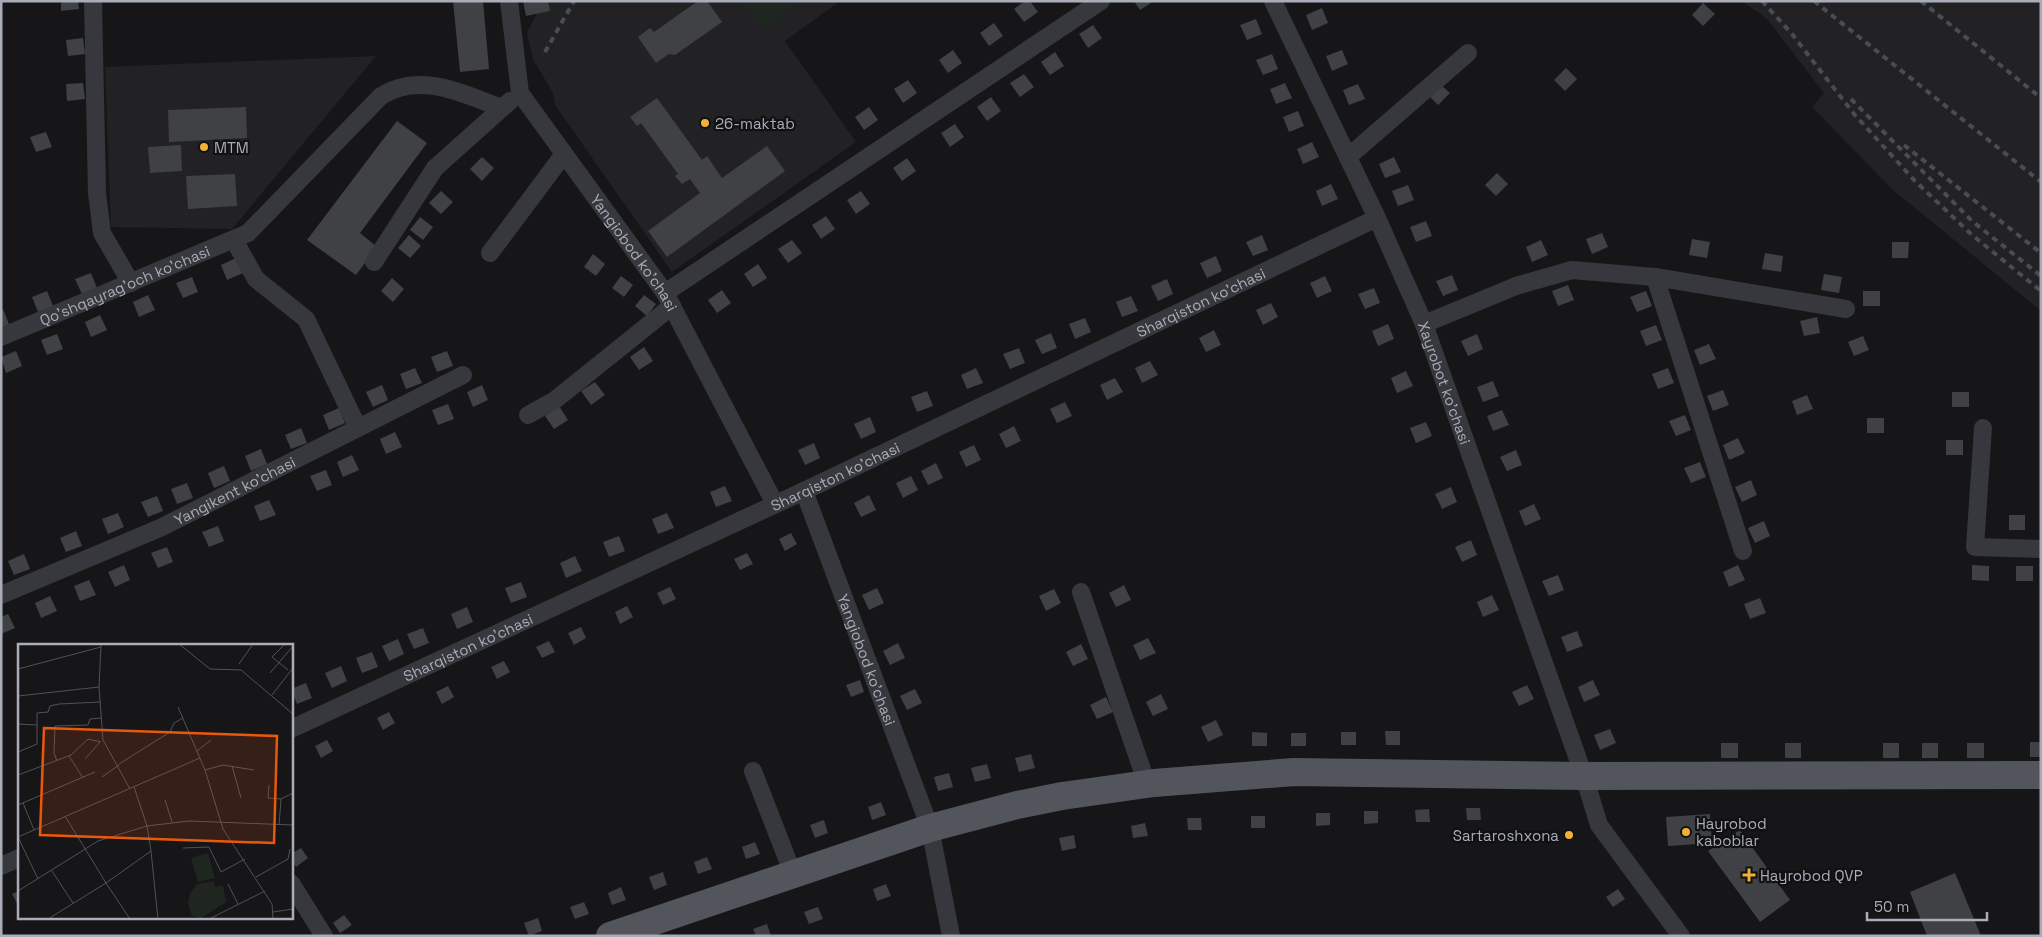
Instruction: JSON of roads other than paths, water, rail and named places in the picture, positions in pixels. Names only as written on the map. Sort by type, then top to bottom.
[{"type":"main road","points":[[610,936],[930,828],[1017,805],[1062,796],[1200,778],[1294,772],[1584,776],[2041,775]]},
{"type":"street","points":[[93,1],[99,220],[102,233],[131,283]]},
{"type":"street","name":"Yangiobod ko'chasi","points":[[509,1],[520,93],[668,300],[775,504]]},
{"type":"street","points":[[528,414],[555,400],[668,300],[1101,1]]},
{"type":"street","name":"Xayrobot ko'chasi","points":[[1273,1],[1377,218],[1424,324],[1584,776],[1599,825],[1682,936]]},
{"type":"street","points":[[1348,157],[1468,53]]},
{"type":"street","points":[[358,428],[306,319],[256,279],[241,237],[381,96],[393,88],[413,84],[445,87],[502,108]]},
{"type":"street","points":[[374,262],[435,168],[520,93]]},
{"type":"street","points":[[490,253],[564,154]]},
{"type":"street","name":"Sharqiston ko'chasi","points":[[292,729],[804,491],[1377,218]]},
{"type":"street","name":"Qo'shqayrag'och ko'chasi","points":[[1,337],[241,237]]},
{"type":"street","points":[[1424,324],[1516,286],[1572,270],[1655,276],[1846,309]]},
{"type":"street","points":[[1655,276],[1743,551]]},
{"type":"street","name":"Yangikent ko'chasi","points":[[1,595],[160,528],[464,375]]},
{"type":"street","points":[[1983,428],[1976,547],[2041,549]]},
{"type":"street","name":"Yangiobod ko'chasi","points":[[804,491],[930,828],[951,936]]},
{"type":"street","points":[[1081,592],[1147,784]]},
{"type":"street","points":[[753,771],[793,874]]},
{"type":"street","points":[[1,866],[18,858]]},
{"type":"street","points":[[292,885],[324,936]]},
{"type":"railway","points":[[545,52],[574,1]]},
{"type":"railway","points":[[1762,1],[1792,34],[1854,114],[1914,180],[1972,235],[2041,291]]},
{"type":"railway","points":[[1814,1],[2041,182]]},
{"type":"railway","points":[[1921,1],[2041,98]]},
{"type":"railway","points":[[1851,99],[1972,221],[2041,276]]},
{"type":"railway","points":[[1904,145],[2041,253]]},
{"type":"place","name":"26-maktab","points":[[705,123]]},
{"type":"place","name":"MTM","points":[[204,147]]},
{"type":"place","name":"Hayrobod kaboblar","points":[[1686,832]]},
{"type":"place","name":"Sartaroshxona","points":[[1569,835]]},
{"type":"place","name":"Hayrobod QVP","points":[[1749,875]]}]
